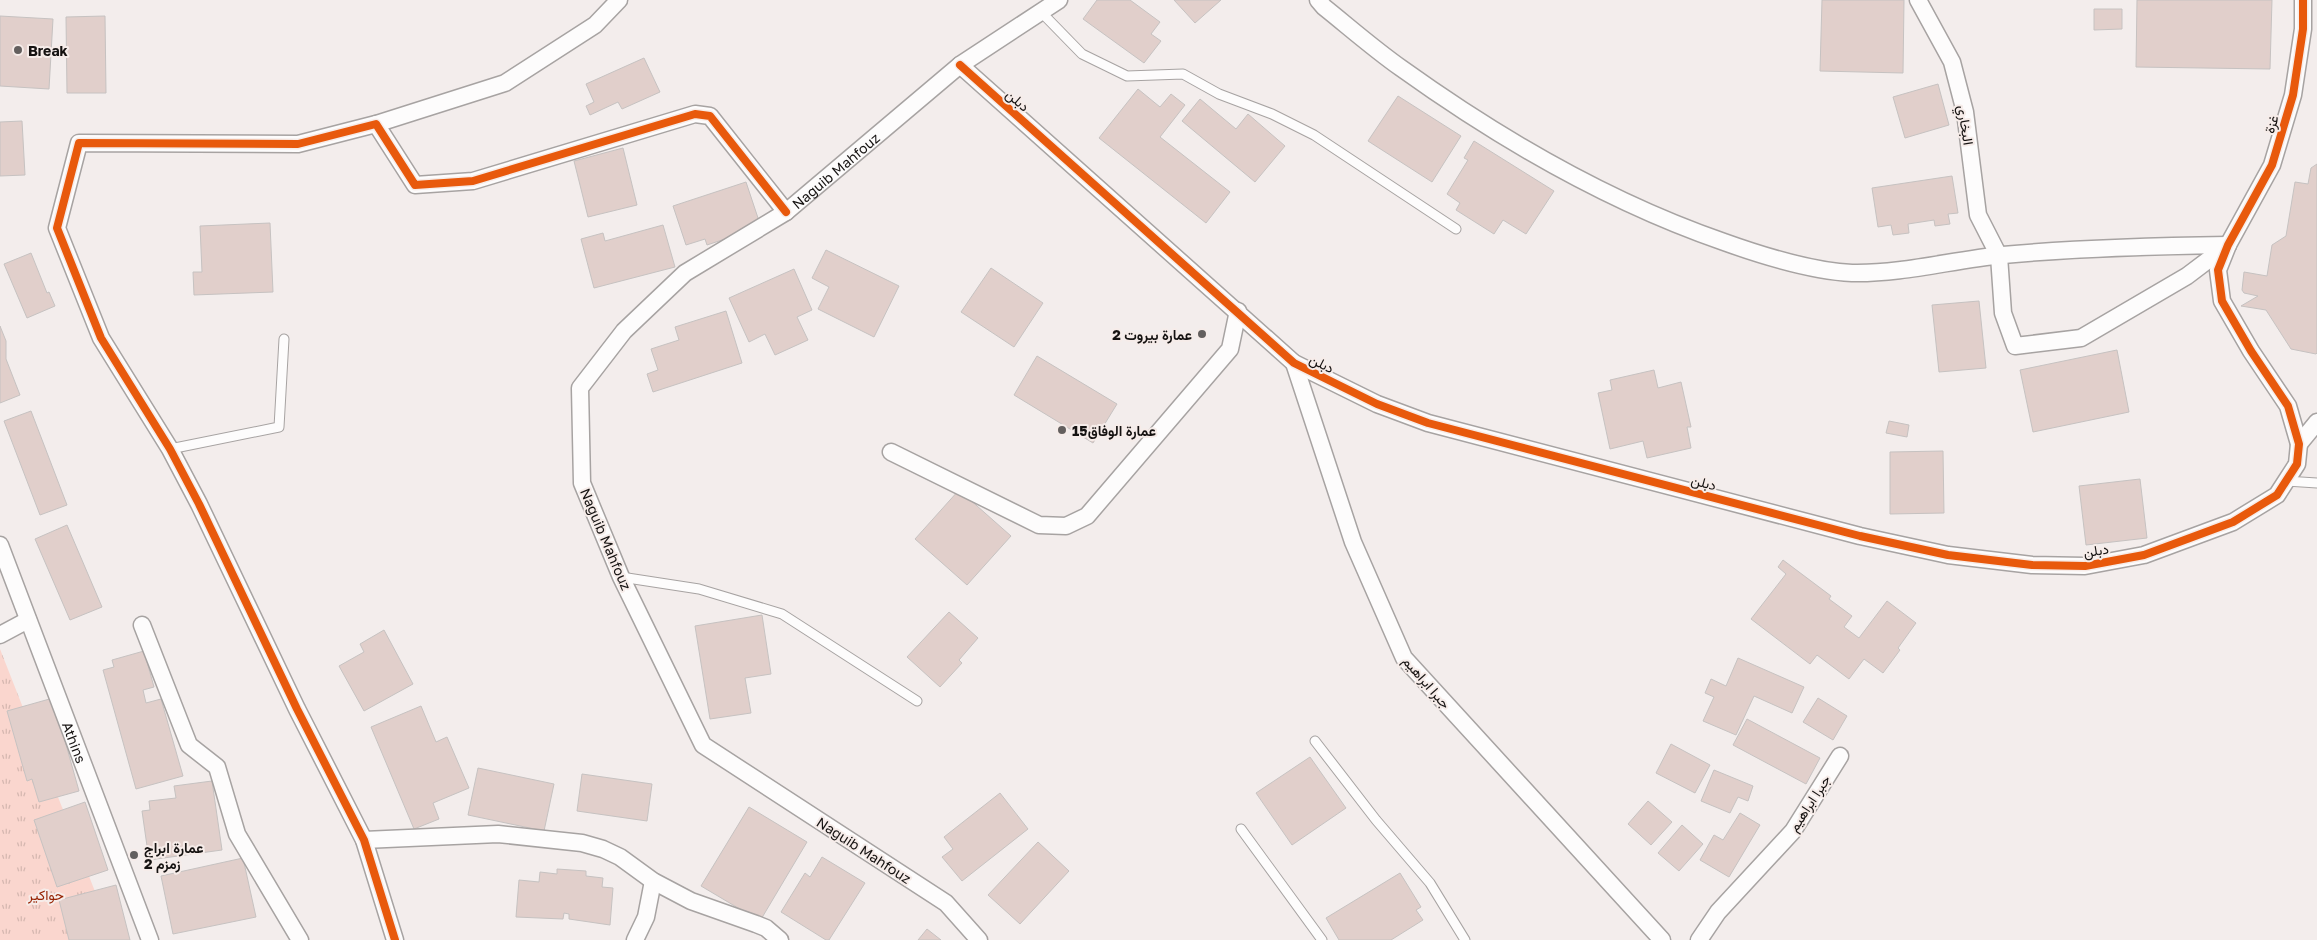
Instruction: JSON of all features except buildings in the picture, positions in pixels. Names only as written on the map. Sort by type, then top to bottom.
[{"type":"street","points":[[395,940],[364,840],[297,710],[199,504],[170,449],[101,338],[57,228],[79,143],[298,144],[376,124],[505,84],[595,25],[619,0]]},
{"type":"street","name":"Naguib Mahfouz","points":[[979,940],[946,903],[703,745],[621,577],[582,483],[580,388],[624,331],[685,273],[786,212],[960,65],[1059,0]]},
{"type":"street","points":[[1318,0],[1324,7],[1400,68],[1508,140],[1590,184],[1685,229],[1775,260],[1850,273],[1899,271],[1999,256],[2075,248],[2228,245]]},
{"type":"street","name":"البخاري","points":[[1918,0],[1952,62],[1965,112],[1978,215],[1999,256]]},
{"type":"street","name":"غزة","points":[[2228,245],[2275,156],[2294,95],[2303,29],[2303,0]]},
{"type":"street","name":"دبلن","points":[[960,65],[1238,311],[1294,363],[1377,404],[1428,423],[1860,536],[1948,554],[2032,565],[2085,566],[2144,555],[2233,522],[2276,495],[2297,464],[2299,444],[2288,406],[2251,351],[2222,302],[2218,270],[2228,245]]},
{"type":"street","points":[[376,124],[415,185],[473,182],[695,114],[710,116],[786,212]]},
{"type":"street","points":[[1999,256],[2003,313],[2015,346],[2080,338],[2187,276],[2228,245]]},
{"type":"street","points":[[890,452],[1039,524],[1066,526],[1087,516],[1230,349],[1238,311]]},
{"type":"street","name":"جبرا ابراهيم","points":[[1294,363],[1353,542],[1404,658],[1662,940]]},
{"type":"street","points":[[2299,444],[2317,422]]},
{"type":"street","name":"Athins","points":[[0,545],[150,940]]},
{"type":"street","points":[[0,635],[28,620]]},
{"type":"street","points":[[142,625],[190,745],[217,767],[237,834],[300,940]]},
{"type":"street","name":"جبرا ابراهيم","points":[[1698,940],[1718,912],[1793,831],[1840,756]]},
{"type":"street","points":[[364,840],[498,834],[582,843],[603,849],[620,857],[653,881],[691,901],[766,928],[780,940]]},
{"type":"street","points":[[635,940],[646,917],[653,881]]},
{"type":"lane","points":[[1041,12],[1082,54],[1127,76],[1183,74],[1219,94],[1272,114],[1314,135],[1456,229]]},
{"type":"lane","points":[[170,449],[279,427],[284,339]]},
{"type":"lane","points":[[2285,481],[2317,483]]},
{"type":"lane","points":[[621,577],[699,589],[782,614],[917,701]]},
{"type":"lane","points":[[1315,741],[1376,820],[1430,882],[1465,940]]},
{"type":"lane","points":[[1241,829],[1322,940]]},
{"type":"green space","name":"حواكير","points":[[0,649],[114,940],[0,940]]},
{"type":"cycle path","points":[[960,65],[1294,363],[1377,404],[1428,423],[1860,536],[1948,555],[2032,565],[2085,566],[2144,555],[2233,522],[2277,495],[2297,464],[2299,444],[2288,406],[2251,351],[2222,301],[2218,270],[2228,245],[2272,165],[2293,95],[2303,29],[2303,0]]},
{"type":"cycle path","points":[[395,940],[364,840],[297,709],[199,504],[170,449],[101,338],[57,228],[79,143],[298,144],[376,124],[415,185],[473,181],[695,114],[710,116],[786,212]]},
{"type":"place","name":"Break","points":[[18,50]]},
{"type":"place","name":"عمارة بيروت 2","points":[[1202,334]]},
{"type":"place","name":"عمارة الوفاق15","points":[[1062,430]]},
{"type":"place","name":"عمارة ابراج زمزم 2","points":[[134,855]]}]
